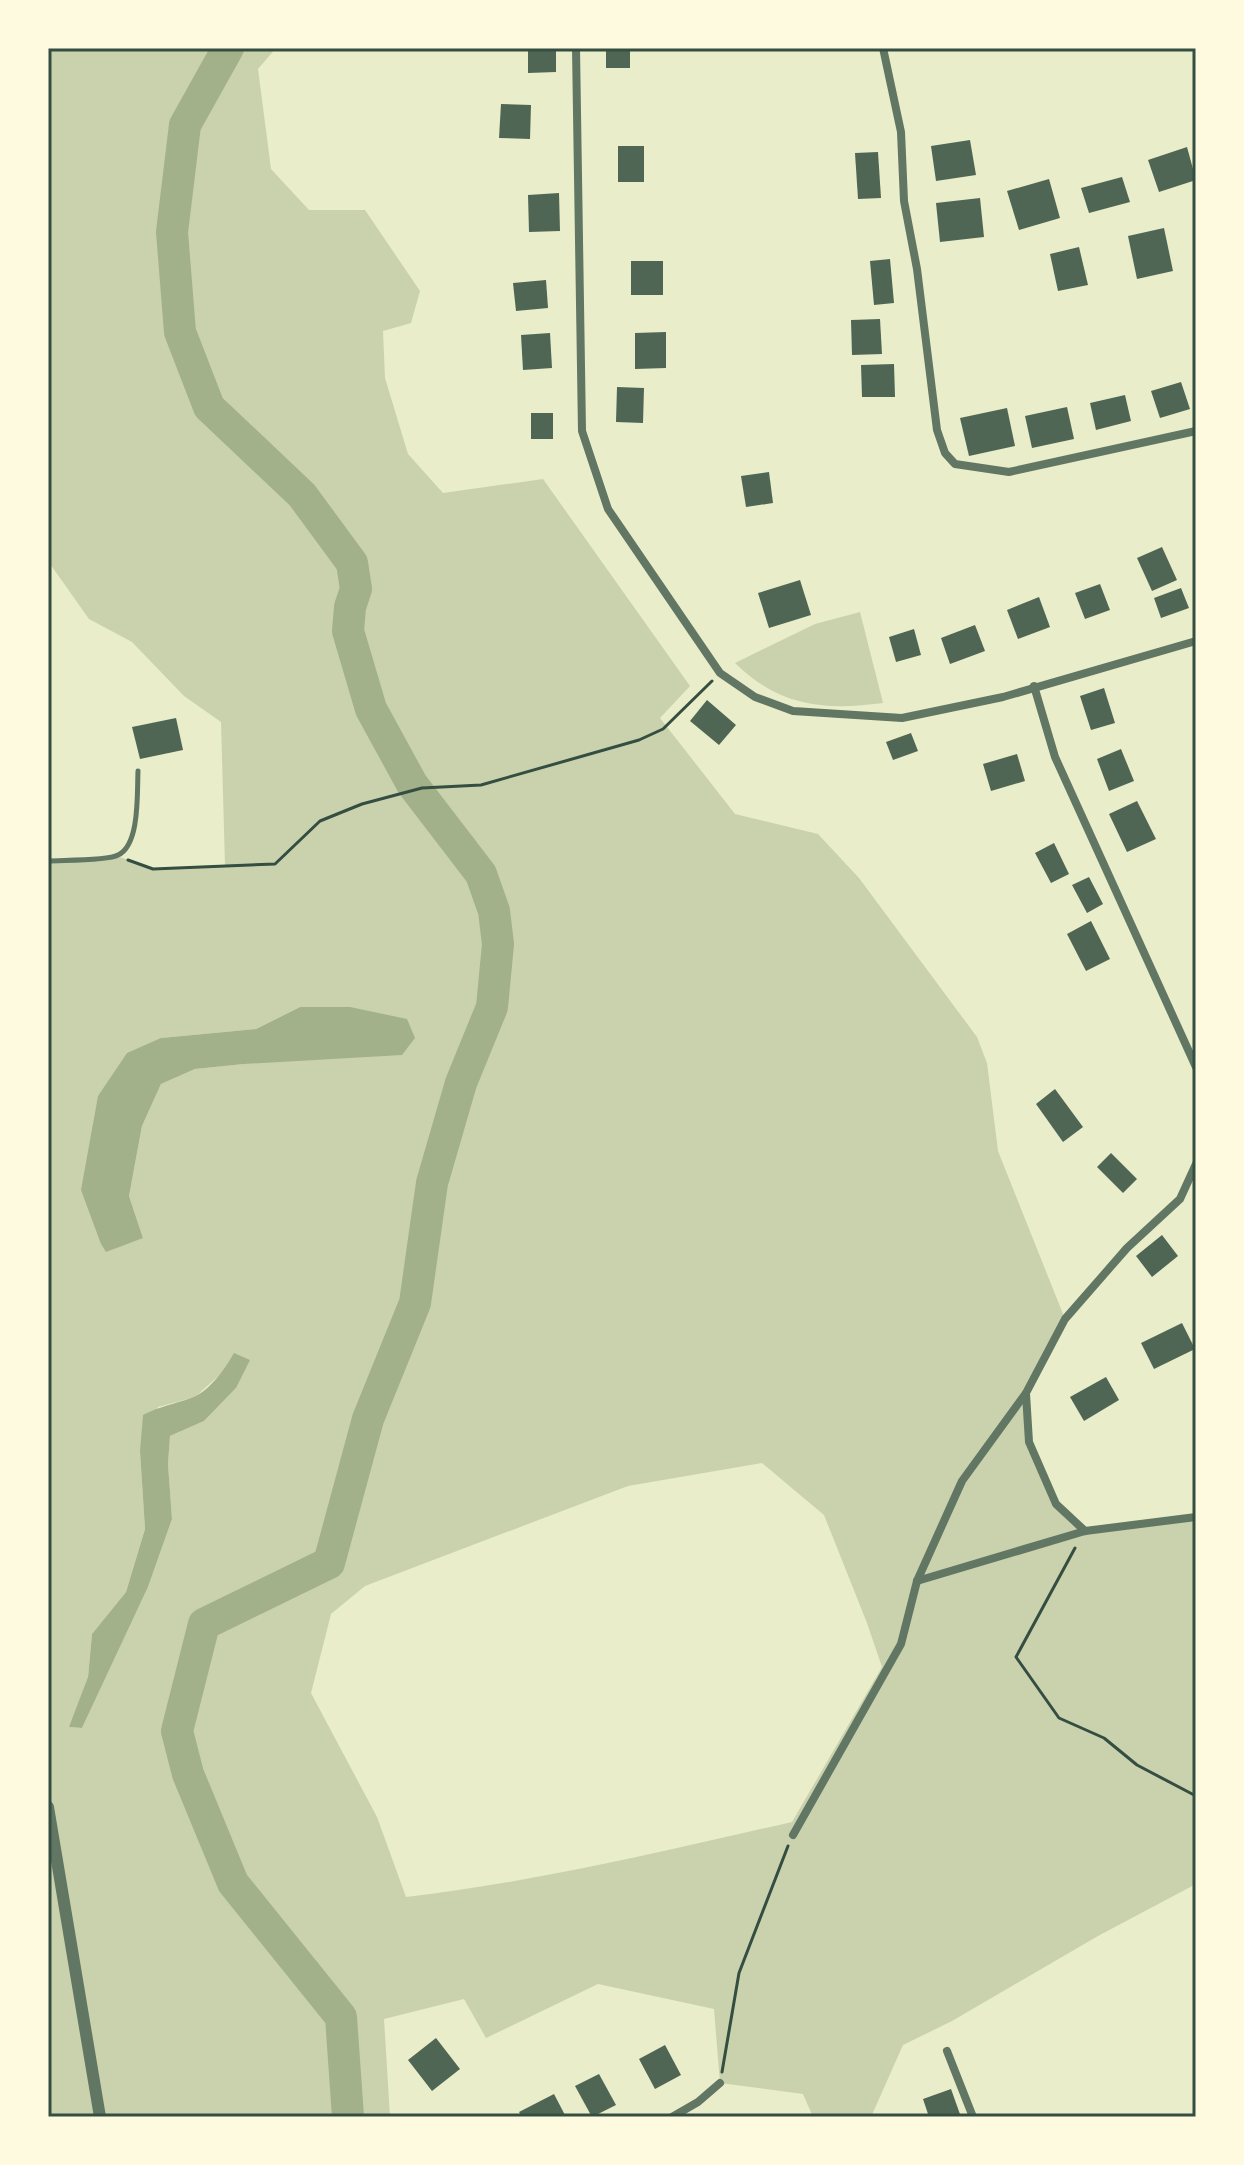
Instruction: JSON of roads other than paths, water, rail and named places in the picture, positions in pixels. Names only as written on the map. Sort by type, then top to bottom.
[{"type":"street","points":[[576,48],[582,431],[608,509],[720,673],[755,697],[793,711],[902,718],[1003,697],[1196,641]]},
{"type":"street","points":[[883,48],[901,132],[904,201],[917,269],[937,430],[945,453],[955,464],[1009,472],[1196,431]]},
{"type":"street","points":[[1034,686],[1055,757],[1196,1067]]},
{"type":"street","points":[[793,1835],[901,1644],[917,1581],[962,1481],[1026,1393],[1065,1319],[1127,1248],[1180,1199],[1196,1164]]},
{"type":"street","points":[[1026,1393],[1029,1442],[1056,1504],[1085,1531]]},
{"type":"street","points":[[917,1581],[1085,1531],[1196,1517]]},
{"type":"street","points":[[48,1807],[100,2117]]},
{"type":"street","points":[[947,2051],[973,2117]]},
{"type":"street","points":[[672,2117],[698,2102],[720,2083]]},
{"type":"lane","points":[[48,861],[117,856],[130,845],[135,823],[138,771]]},
{"type":"waterway","points":[[228,48],[185,125],[172,232],[180,332],[209,407],[302,495],[352,563],[356,589],[350,607],[348,631],[371,709],[412,784],[481,874],[494,911],[498,944],[492,1007],[461,1083],[432,1183],[415,1303],[368,1419],[329,1563],[204,1624],[177,1731],[188,1774],[233,1883],[341,2017],[348,2117]]}]
